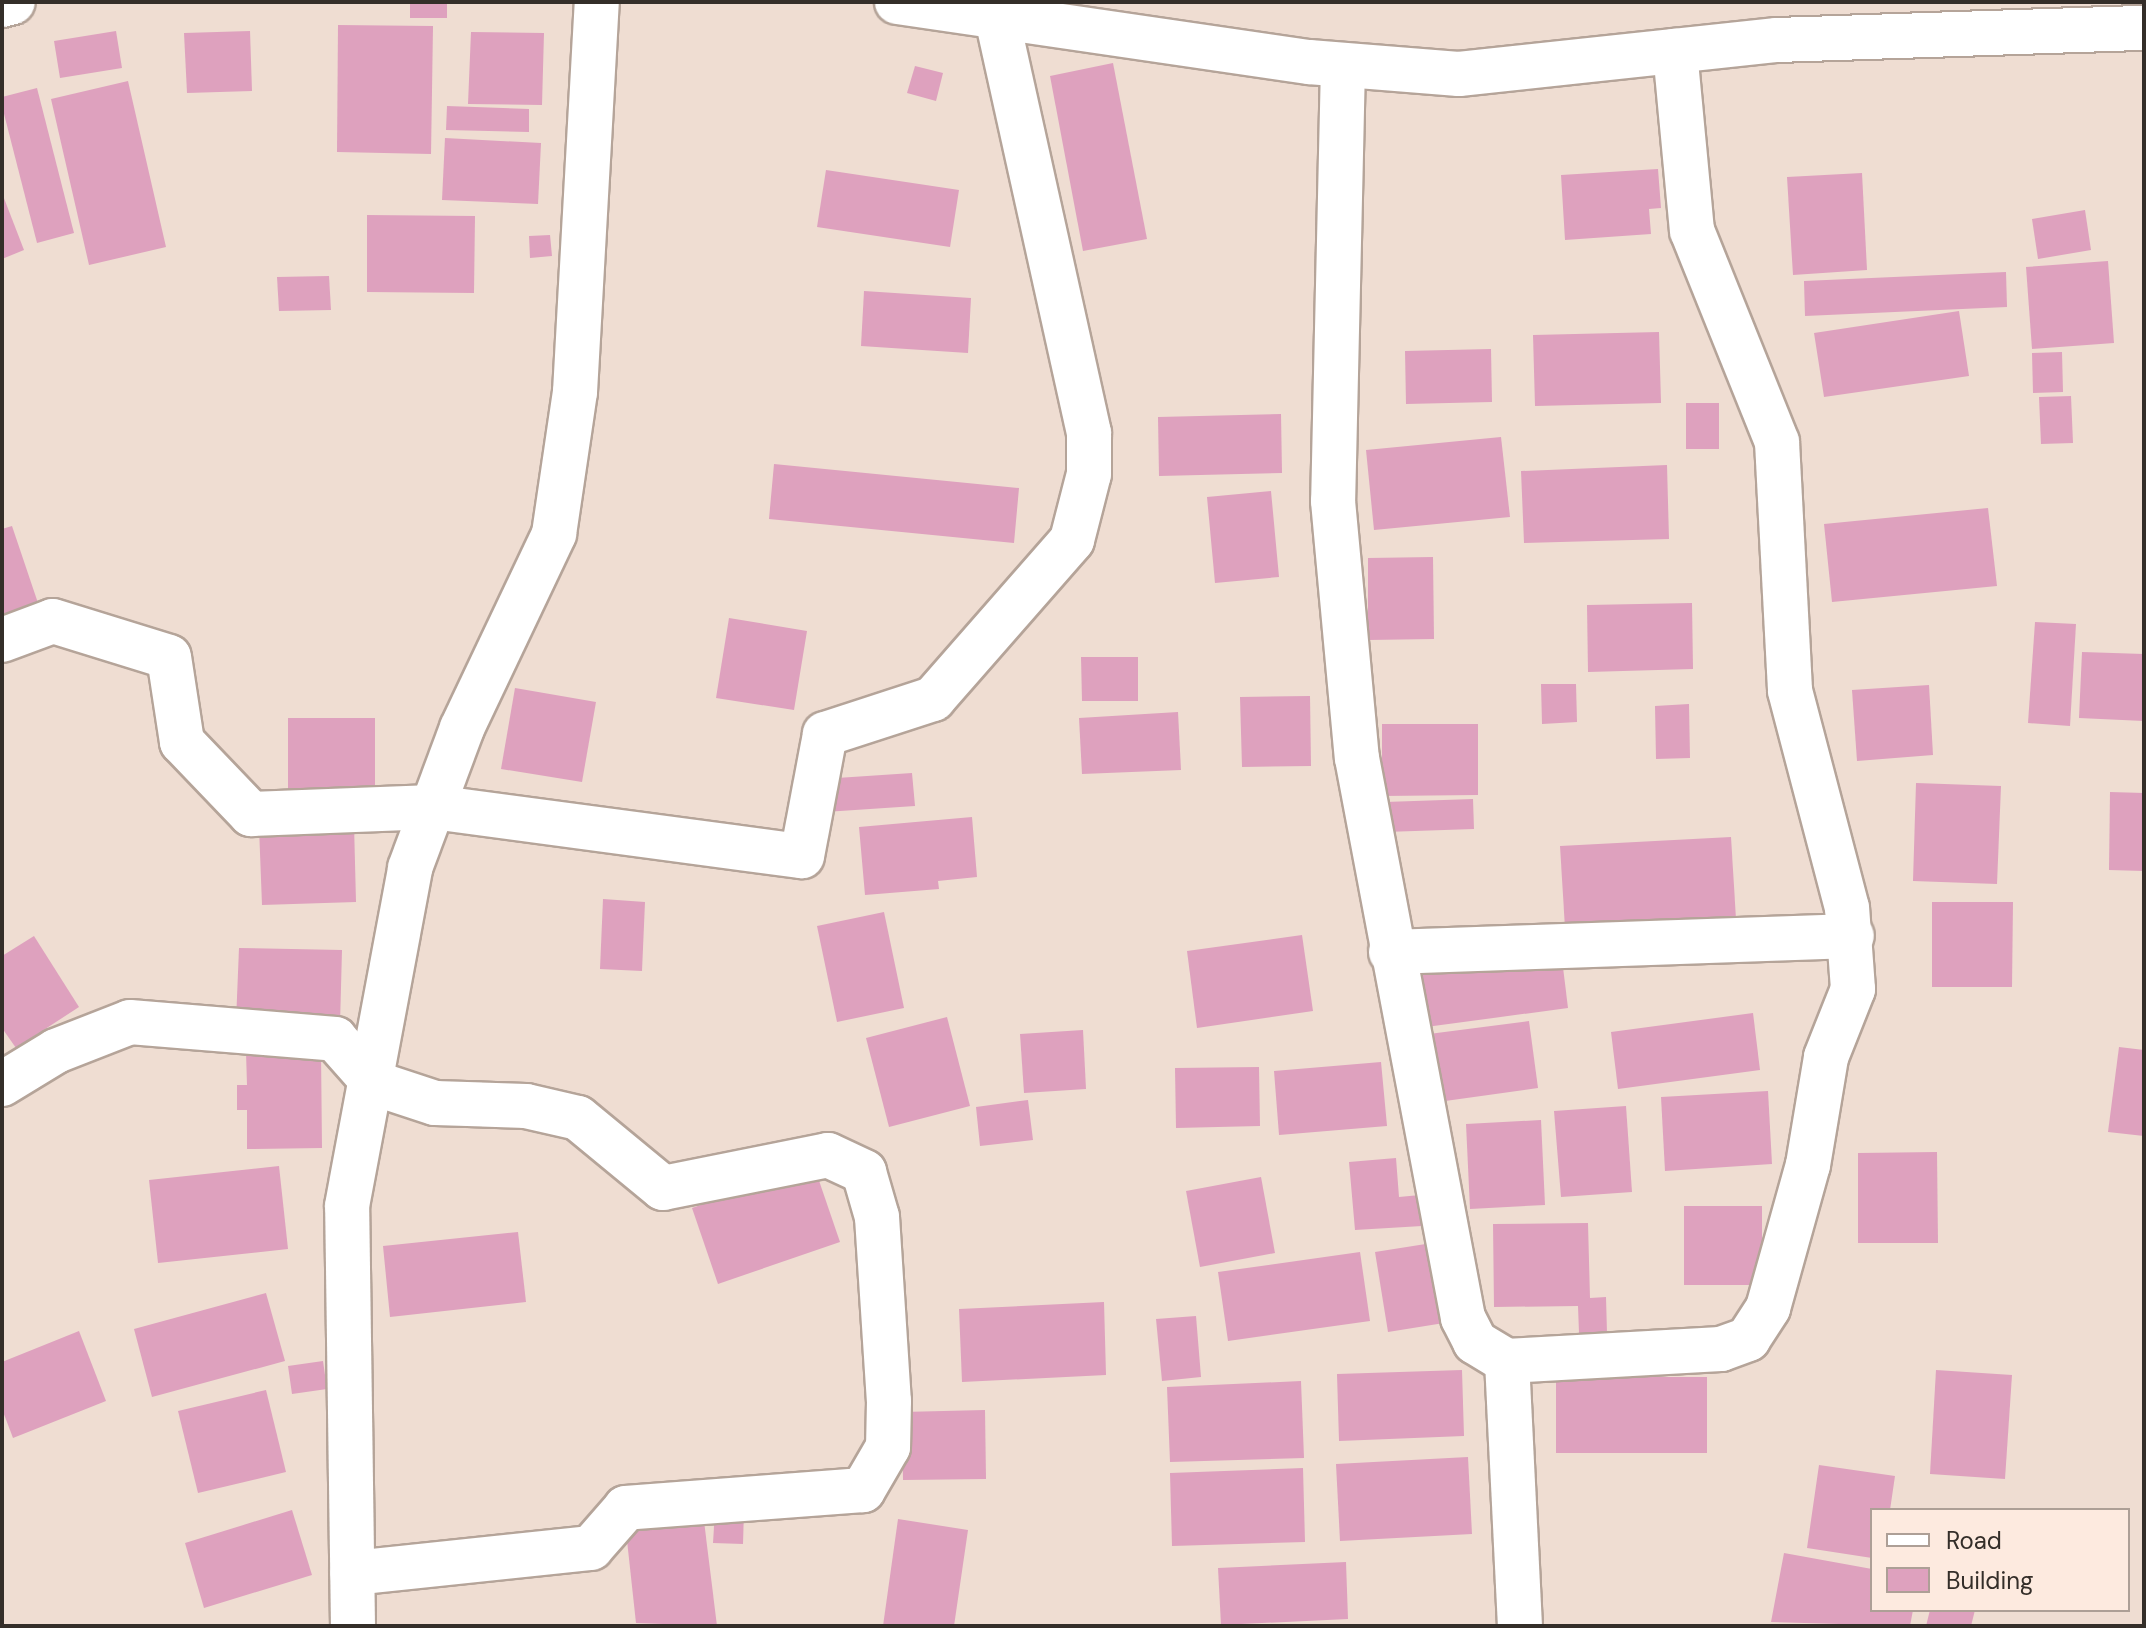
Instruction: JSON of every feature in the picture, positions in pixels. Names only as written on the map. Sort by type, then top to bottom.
[{"type":"street","points":[[2,5],[13,2]]},
{"type":"street","points":[[353,1626],[347,1206],[374,1083],[410,868],[433,807],[554,534],[575,392],[597,2]]},
{"type":"street","points":[[897,2],[1343,65],[1459,74],[1777,40],[2144,28]]},
{"type":"street","points":[[2,640],[53,621],[169,657],[182,742],[251,814],[433,807],[802,856],[825,734],[933,699],[1072,540],[1089,474],[1089,433],[996,15]]},
{"type":"street","points":[[1343,65],[1333,501],[1357,758],[1391,952],[1463,1318],[1475,1342],[1507,1361],[1721,1349],[1748,1339],[1768,1308],[1808,1165],[1826,1057],[1853,989],[1852,936],[1790,690],[1777,442],[1692,231],[1675,51]]},
{"type":"street","points":[[1391,952],[1852,936]]},
{"type":"street","points":[[2,1084],[56,1051],[130,1022],[335,1039],[374,1083],[435,1103],[526,1106],[578,1118],[663,1188],[828,1155],[864,1172],[877,1217],[888,1447],[863,1490],[626,1508],[591,1548],[352,1573]]},
{"type":"street","points":[[1507,1361],[1520,1626]]},
{"type":"building","points":[[410,2],[447,2],[447,18],[410,18]]},
{"type":"building","points":[[338,25],[433,26],[431,154],[337,152]]},
{"type":"building","points":[[116,31],[122,68],[60,78],[54,41]]},
{"type":"building","points":[[250,31],[252,91],[187,93],[184,33]]},
{"type":"building","points":[[471,32],[544,33],[542,105],[468,104]]},
{"type":"building","points":[[1113,63],[1147,239],[1083,251],[1050,76]]},
{"type":"building","points":[[915,66],[943,73],[936,101],[907,93]]},
{"type":"building","points":[[128,81],[166,247],[89,265],[51,99]]},
{"type":"building","points":[[37,88],[74,233],[37,243],[2,97]]},
{"type":"building","points":[[447,106],[529,109],[529,132],[446,130]]},
{"type":"building","points":[[445,138],[541,143],[538,204],[442,200]]},
{"type":"building","points":[[1658,169],[1661,208],[1649,209],[1651,234],[1565,240],[1561,175]]},
{"type":"building","points":[[826,170],[959,190],[950,247],[817,227]]},
{"type":"building","points":[[1862,173],[1867,270],[1793,275],[1787,177]]},
{"type":"building","points":[[2,193],[24,250],[2,259]]},
{"type":"building","points":[[2085,210],[2091,250],[2038,259],[2032,219]]},
{"type":"building","points":[[367,215],[475,216],[474,293],[367,292]]},
{"type":"building","points":[[550,235],[552,256],[530,258],[529,236]]},
{"type":"building","points":[[2108,261],[2114,343],[2032,349],[2026,267]]},
{"type":"building","points":[[2006,272],[2007,307],[1805,316],[1804,281]]},
{"type":"building","points":[[329,276],[331,310],[279,311],[277,277]]},
{"type":"building","points":[[864,291],[971,298],[968,353],[861,346]]},
{"type":"building","points":[[1959,311],[1969,376],[1824,397],[1814,333]]},
{"type":"building","points":[[1659,332],[1661,403],[1535,406],[1533,335]]},
{"type":"building","points":[[1491,349],[1492,402],[1406,404],[1405,351]]},
{"type":"building","points":[[2062,352],[2063,392],[2033,393],[2032,353]]},
{"type":"building","points":[[2071,396],[2073,443],[2041,444],[2039,397]]},
{"type":"building","points":[[1686,403],[1719,403],[1719,449],[1686,449]]},
{"type":"building","points":[[1281,414],[1282,473],[1159,476],[1158,417]]},
{"type":"building","points":[[1501,437],[1510,517],[1374,530],[1366,450]]},
{"type":"building","points":[[774,464],[1019,488],[1014,543],[769,519]]},
{"type":"building","points":[[1667,465],[1669,539],[1524,543],[1521,471]]},
{"type":"building","points":[[1271,491],[1279,577],[1215,583],[1207,497]]},
{"type":"building","points":[[1988,508],[1997,586],[1832,602],[1824,524]]},
{"type":"building","points":[[12,526],[39,606],[2,619],[2,529]]},
{"type":"building","points":[[1433,557],[1434,639],[1368,640],[1368,558]]},
{"type":"building","points":[[1692,603],[1693,669],[1588,672],[1587,605]]},
{"type":"building","points":[[729,618],[807,631],[794,710],[716,698]]},
{"type":"building","points":[[2035,622],[2076,624],[2070,726],[2028,723]]},
{"type":"building","points":[[2082,652],[2144,654],[2144,721],[2079,718]]},
{"type":"building","points":[[1081,657],[1138,657],[1138,701],[1082,701]]},
{"type":"building","points":[[1541,684],[1576,684],[1577,722],[1542,724]]},
{"type":"building","points":[[1929,685],[1933,755],[1857,761],[1852,690]]},
{"type":"building","points":[[515,688],[596,702],[582,782],[501,769]]},
{"type":"building","points":[[1310,696],[1311,766],[1242,767],[1240,697]]},
{"type":"building","points":[[1689,704],[1690,758],[1656,759],[1655,706]]},
{"type":"building","points":[[1178,712],[1181,770],[1082,774],[1079,718]]},
{"type":"building","points":[[288,718],[375,718],[375,794],[288,795]]},
{"type":"building","points":[[1382,724],[1478,724],[1478,795],[1382,796]]},
{"type":"building","points":[[912,773],[915,806],[825,812],[822,779]]},
{"type":"building","points":[[1916,783],[2001,786],[1997,884],[1913,881]]},
{"type":"building","points":[[2110,792],[2144,793],[2144,871],[2109,870]]},
{"type":"building","points":[[1473,799],[1474,829],[1385,832],[1385,802]]},
{"type":"building","points":[[972,817],[977,877],[938,881],[939,889],[865,895],[859,827]]},
{"type":"building","points":[[354,824],[356,902],[262,905],[259,827]]},
{"type":"building","points":[[1731,837],[1736,919],[1565,928],[1560,846]]},
{"type":"building","points":[[603,899],[645,902],[642,971],[600,969]]},
{"type":"building","points":[[1932,902],[2013,902],[2012,987],[1932,987]]},
{"type":"building","points":[[884,912],[904,1008],[837,1022],[817,926]]},
{"type":"building","points":[[1302,935],[1313,1011],[1197,1028],[1187,951]]},
{"type":"building","points":[[34,936],[79,1007],[16,1048],[2,1028],[2,956]]},
{"type":"building","points":[[239,948],[342,950],[340,1025],[236,1022]]},
{"type":"building","points":[[1561,951],[1568,1008],[1426,1027],[1420,970]]},
{"type":"building","points":[[1753,1013],[1760,1070],[1618,1089],[1611,1032]]},
{"type":"building","points":[[947,1017],[970,1106],[889,1127],[866,1038]]},
{"type":"building","points":[[1529,1021],[1538,1088],[1438,1102],[1429,1034]]},
{"type":"building","points":[[1083,1030],[1086,1089],[1024,1093],[1020,1034]]},
{"type":"building","points":[[2119,1047],[2144,1050],[2144,1136],[2108,1132]]},
{"type":"building","points":[[321,1051],[322,1148],[247,1149],[247,1110],[237,1110],[237,1085],[247,1085],[246,1052]]},
{"type":"building","points":[[1381,1062],[1387,1126],[1279,1135],[1274,1071]]},
{"type":"building","points":[[1259,1067],[1260,1126],[1176,1128],[1175,1068]]},
{"type":"building","points":[[1768,1091],[1772,1164],[1665,1171],[1661,1097]]},
{"type":"building","points":[[1028,1100],[1033,1140],[980,1146],[976,1107]]},
{"type":"building","points":[[1626,1106],[1632,1192],[1561,1197],[1554,1111]]},
{"type":"building","points":[[1541,1120],[1545,1205],[1470,1209],[1466,1124]]},
{"type":"building","points":[[1937,1152],[1938,1243],[1858,1243],[1858,1153]]},
{"type":"building","points":[[1396,1158],[1399,1197],[1420,1195],[1422,1226],[1355,1230],[1349,1162]]},
{"type":"building","points":[[279,1166],[288,1249],[158,1263],[149,1180]]},
{"type":"building","points":[[814,1166],[840,1242],[718,1284],[692,1208]]},
{"type":"building","points":[[1261,1177],[1275,1253],[1200,1267],[1186,1191]]},
{"type":"building","points":[[1684,1206],[1762,1206],[1762,1285],[1684,1285]]},
{"type":"building","points":[[1588,1223],[1590,1298],[1606,1297],[1607,1333],[1579,1333],[1578,1306],[1494,1307],[1493,1224]]},
{"type":"building","points":[[518,1232],[526,1302],[390,1317],[383,1246]]},
{"type":"building","points":[[1432,1243],[1444,1323],[1388,1332],[1375,1252]]},
{"type":"building","points":[[1360,1252],[1370,1321],[1228,1341],[1218,1272]]},
{"type":"building","points":[[266,1293],[285,1361],[152,1397],[134,1329]]},
{"type":"building","points":[[1104,1302],[1106,1375],[962,1382],[959,1309]]},
{"type":"building","points":[[1196,1316],[1201,1377],[1162,1381],[1156,1319]]},
{"type":"building","points":[[79,1331],[106,1401],[13,1438],[2,1409],[2,1362]]},
{"type":"building","points":[[323,1361],[327,1389],[292,1394],[288,1366]]},
{"type":"building","points":[[1462,1370],[1464,1436],[1339,1441],[1337,1374]]},
{"type":"building","points":[[1936,1370],[2012,1375],[2005,1479],[1930,1474]]},
{"type":"building","points":[[1556,1377],[1707,1377],[1707,1453],[1556,1453]]},
{"type":"building","points":[[1301,1381],[1304,1458],[1170,1462],[1167,1387]]},
{"type":"building","points":[[266,1390],[286,1472],[198,1493],[178,1411]]},
{"type":"building","points":[[985,1410],[986,1479],[903,1480],[902,1412]]},
{"type":"building","points":[[1468,1457],[1472,1534],[1340,1541],[1336,1464]]},
{"type":"building","points":[[1819,1465],[1895,1476],[1890,1508],[1870,1508],[1870,1558],[1807,1548]]},
{"type":"building","points":[[1303,1468],[1305,1542],[1172,1546],[1170,1473]]},
{"type":"building","points":[[292,1510],[312,1575],[204,1608],[185,1543]]},
{"type":"building","points":[[715,1510],[744,1510],[743,1544],[713,1543]]},
{"type":"building","points":[[703,1513],[717,1626],[636,1623],[625,1522]]},
{"type":"building","points":[[898,1519],[968,1530],[954,1626],[883,1626]]},
{"type":"building","points":[[1784,1553],[1870,1569],[1870,1612],[1913,1612],[1910,1626],[1771,1622]]},
{"type":"building","points":[[1346,1562],[1348,1619],[1221,1625],[1218,1568]]},
{"type":"building","points":[[1930,1612],[1974,1612],[1971,1626],[1926,1626]]}]
